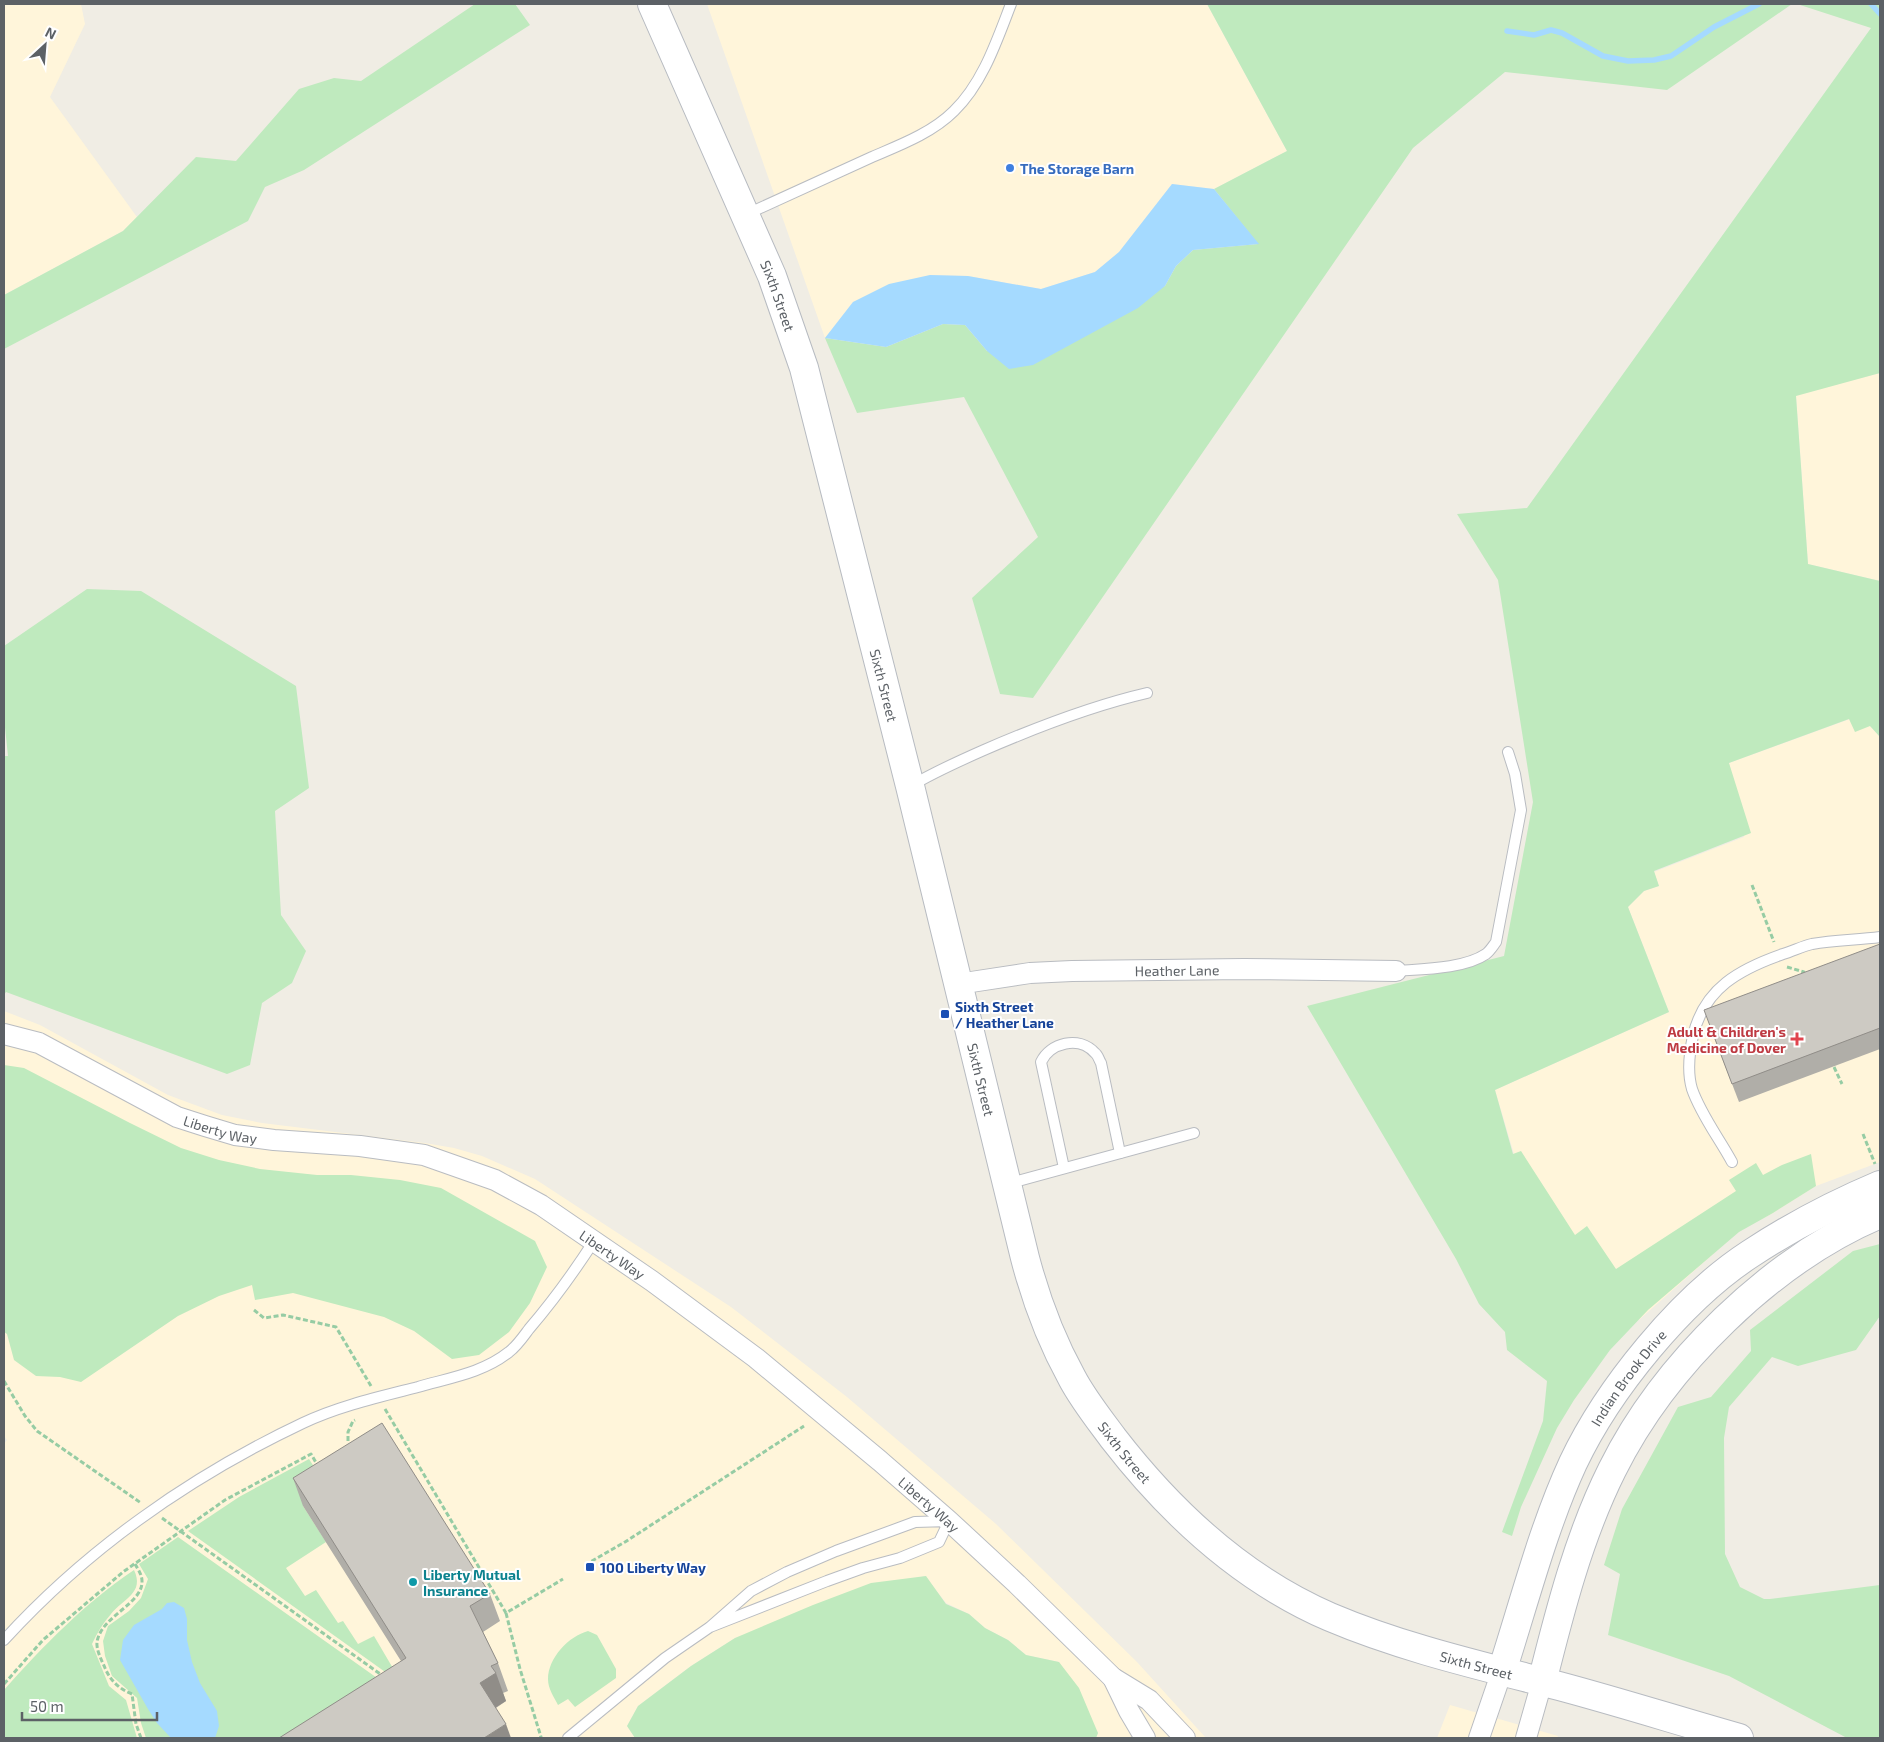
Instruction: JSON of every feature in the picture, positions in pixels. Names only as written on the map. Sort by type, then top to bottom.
[{"type":"main road","name":"Sixth Street","points":[[652,4],[772,276],[804,368],[910,786],[1034,1295],[1072,1380],[1096,1416],[1132,1463],[1186,1519],[1206,1538],[1255,1576],[1284,1593],[1316,1610],[1384,1637],[1739,1738]]},
{"type":"main road","name":"Indian Brook Drive","points":[[1502,1671],[1560,1495],[1591,1429],[1610,1399],[1673,1320],[1697,1297],[1748,1255],[1878,1176]]},
{"type":"main road","points":[[1542,1682],[1558,1618],[1598,1501],[1616,1463],[1644,1415],[1664,1388],[1706,1340],[1754,1294],[1836,1236],[1880,1214]]},
{"type":"street","name":"Heather Lane","points":[[958,984],[1030,973],[1244,969],[1396,971]]},
{"type":"street","name":"Liberty Way","points":[[4,1034],[39,1043],[176,1117],[227,1132],[274,1140],[360,1146],[424,1155],[495,1180],[541,1206],[714,1325],[756,1358],[949,1521],[1018,1584],[1113,1678],[1149,1700],[1185,1738]]},
{"type":"street","points":[[1480,1738],[1502,1671]]},
{"type":"street","name":"Liberty Way","points":[[1113,1678],[1129,1711],[1146,1738]]},
{"type":"street","points":[[1526,1738],[1542,1682]]},
{"type":"lane","points":[[746,215],[934,127],[954,111],[970,93],[984,68],[1011,4]]},
{"type":"lane","points":[[910,786],[943,768],[1021,734],[1111,701],[1147,693]]},
{"type":"lane","points":[[1396,971],[1453,965],[1473,960],[1486,954],[1496,942],[1521,810],[1515,774],[1508,752]]},
{"type":"lane","points":[[1732,1162],[1704,1116],[1692,1088],[1690,1050],[1696,1024],[1706,1003],[1737,974],[1757,964],[1809,945],[1880,937]]},
{"type":"lane","points":[[1064,1168],[1041,1062],[1045,1053],[1057,1045],[1075,1043],[1085,1046],[1095,1053],[1101,1064],[1120,1153]]},
{"type":"lane","points":[[1006,1184],[1194,1133]]},
{"type":"lane","points":[[4,1640],[55,1588],[104,1546],[151,1510],[231,1461],[304,1422],[378,1397],[455,1378],[486,1366],[510,1352],[552,1303],[594,1241]]},
{"type":"lane","points":[[568,1738],[665,1658],[710,1627],[751,1591],[787,1572],[836,1551],[915,1522],[949,1521],[939,1542],[900,1558],[863,1568],[827,1581],[710,1627]]},
{"type":"path","points":[[1834,1067],[1842,1084]]},
{"type":"path","points":[[1863,1134],[1878,1176]]},
{"type":"path","points":[[254,1310],[264,1318],[283,1315],[336,1327],[506,1613],[520,1669],[542,1737],[540,1738]]},
{"type":"path","points":[[4,1380],[25,1416],[37,1431],[82,1460],[387,1679]]},
{"type":"path","points":[[377,1412],[385,1410]]},
{"type":"path","points":[[348,1441],[348,1432],[353,1420],[361,1418]]},
{"type":"path","points":[[585,1565],[625,1542],[804,1426]]},
{"type":"path","points":[[4,1684],[44,1640],[68,1618],[135,1564],[225,1500],[311,1454],[319,1467]]},
{"type":"path","points":[[135,1564],[142,1576],[143,1583],[137,1596],[110,1620],[100,1632],[97,1644],[107,1673],[123,1691],[132,1694],[136,1724],[141,1738]]},
{"type":"path","points":[[506,1613],[563,1578]]},
{"type":"shaded area","points":[[4,4],[81,4],[85,24],[50,97],[137,217],[123,231],[4,295]]},
{"type":"shaded area","name":"The Storage Barn","points":[[707,4],[1207,4],[1287,151],[1214,189],[1172,184],[1119,252],[1095,272],[1041,289],[968,276],[930,275],[853,302],[825,338]]},
{"type":"shaded area","points":[[1880,373],[1880,581],[1808,564],[1796,395]]},
{"type":"shaded area","points":[[1850,719],[1870,726],[1880,737],[1880,1162],[1816,1186],[1773,1213],[1739,1231],[1639,1320],[1538,1235],[1495,1090],[1669,1012],[1628,907],[1644,891],[1659,886],[1654,872],[1744,837],[1729,763]]},
{"type":"shaded area","points":[[4,1011],[40,1025],[168,1095],[222,1115],[262,1123],[454,1148],[482,1156],[535,1179],[731,1307],[847,1397],[996,1524],[1137,1662],[1206,1738],[1096,1738],[1098,1733],[1059,1662],[1026,1655],[1008,1640],[985,1628],[969,1614],[946,1603],[925,1576],[735,1638],[691,1666],[638,1706],[627,1726],[635,1738],[4,1738],[4,1444],[7,1440],[4,1436]]},
{"type":"shaded area","points":[[1450,1705],[1558,1736],[1557,1738],[1437,1738]]},
{"type":"green space","points":[[475,4],[515,4],[530,25],[304,170],[265,187],[248,221],[4,349],[4,295],[123,231],[196,157],[236,161],[299,89],[334,78],[361,81]]},
{"type":"green space","points":[[1207,4],[1792,4],[1667,90],[1505,72],[1413,148],[1033,698],[1000,694],[972,598],[1038,537],[964,397],[857,413],[825,338],[886,347],[943,324],[965,325],[987,351],[1165,286],[1176,266],[1193,250],[1258,244],[1214,189],[1287,151]]},
{"type":"green space","points":[[1797,4],[1880,4],[1880,373],[1796,396],[1808,564],[1880,581],[1880,737],[1870,726],[1855,732],[1849,719],[1729,763],[1751,833],[1654,871],[1659,886],[1644,891],[1628,907],[1669,1012],[1495,1090],[1513,1154],[1521,1151],[1575,1235],[1587,1226],[1616,1269],[1736,1191],[1729,1180],[1756,1163],[1763,1175],[1782,1165],[1811,1154],[1816,1186],[1739,1232],[1648,1310],[1610,1350],[1574,1400],[1557,1428],[1521,1507],[1512,1536],[1502,1532],[1543,1421],[1547,1381],[1507,1350],[1505,1332],[1479,1304],[1456,1259],[1307,1006],[1504,956],[1533,802],[1498,580],[1457,514],[1527,508],[1871,28]]},
{"type":"green space","points":[[87,589],[141,591],[296,686],[309,788],[275,811],[281,915],[306,951],[292,983],[262,1003],[250,1065],[227,1074],[6,992],[4,995],[4,756],[8,756],[4,718],[4,646]]},
{"type":"green space","points":[[4,1065],[24,1068],[181,1148],[219,1160],[260,1169],[317,1175],[351,1175],[400,1180],[441,1188],[535,1241],[547,1267],[530,1303],[509,1332],[479,1355],[452,1359],[414,1331],[384,1317],[293,1293],[255,1300],[252,1285],[219,1296],[178,1316],[81,1382],[60,1377],[36,1376],[14,1360],[7,1334],[4,1332]]},
{"type":"green space","points":[[1880,1244],[1880,1316],[1856,1350],[1798,1366],[1772,1357],[1729,1407],[1724,1438],[1725,1554],[1740,1587],[1764,1599],[1770,1599],[1880,1585],[1880,1738],[1847,1738],[1729,1676],[1608,1635],[1620,1574],[1604,1565],[1622,1509],[1678,1407],[1711,1397],[1751,1351],[1750,1330],[1853,1251]]},
{"type":"green space","points":[[309,1459],[329,1490],[303,1506],[326,1542],[286,1568],[305,1596],[316,1590],[338,1623],[343,1621],[358,1644],[374,1636],[394,1670],[388,1674],[188,1531],[239,1497]]},
{"type":"green space","points":[[178,1537],[387,1685],[299,1738],[146,1738],[141,1723],[137,1698],[112,1676],[105,1656],[103,1641],[108,1626],[129,1611],[141,1598],[148,1579],[139,1564]]},
{"type":"green space","points":[[134,1570],[137,1578],[135,1590],[108,1617],[92,1644],[109,1686],[126,1700],[137,1738],[4,1738],[4,1690],[65,1626],[99,1596]]},
{"type":"green space","points":[[926,1576],[946,1604],[969,1614],[985,1628],[1008,1640],[1026,1655],[1059,1662],[1079,1688],[1098,1733],[1096,1738],[635,1738],[627,1726],[638,1706],[691,1666],[735,1638],[871,1583]]},
{"type":"green space","points":[[588,1631],[597,1635],[616,1669],[616,1678],[575,1707],[568,1699],[558,1705],[548,1683],[552,1663],[567,1643]]},
{"type":"water","points":[[1172,184],[1214,189],[1259,244],[1193,250],[1176,266],[1165,286],[1138,308],[1033,365],[1009,369],[987,351],[965,325],[943,324],[886,347],[825,338],[853,302],[889,284],[930,275],[968,276],[1041,289],[1095,272],[1119,252]]},
{"type":"water","points":[[174,1602],[184,1608],[187,1619],[187,1640],[192,1662],[200,1683],[217,1711],[219,1726],[215,1738],[171,1738],[157,1723],[120,1660],[123,1640],[134,1625],[162,1609],[167,1603]]},
{"type":"building","name":"Adult & Children's Medicine of Dover","points":[[1880,944],[1880,1028],[1732,1084],[1704,1010]]},
{"type":"building","name":"Liberty Mutual Insurance","points":[[382,1423],[490,1594],[470,1606],[498,1663],[491,1666],[496,1673],[480,1683],[506,1724],[484,1738],[279,1738],[406,1658],[293,1478]]},
{"type":"waterway","points":[[1507,31],[1534,35],[1551,30],[1562,33],[1603,56],[1628,61],[1654,60],[1671,56],[1714,27],[1759,4]]},
{"type":"waterway","points":[[1871,4],[1880,14]]},
{"type":"place","name":"The Storage Barn","points":[[1010,168]]},
{"type":"place","name":"Sixth Street / Heather Lane","points":[[945,1014]]},
{"type":"place","name":"Adult & Children's Medicine of Dover","points":[[1797,1039]]},
{"type":"place","name":"100 Liberty Way","points":[[590,1567]]},
{"type":"place","name":"Liberty Mutual Insurance","points":[[413,1582]]}]
